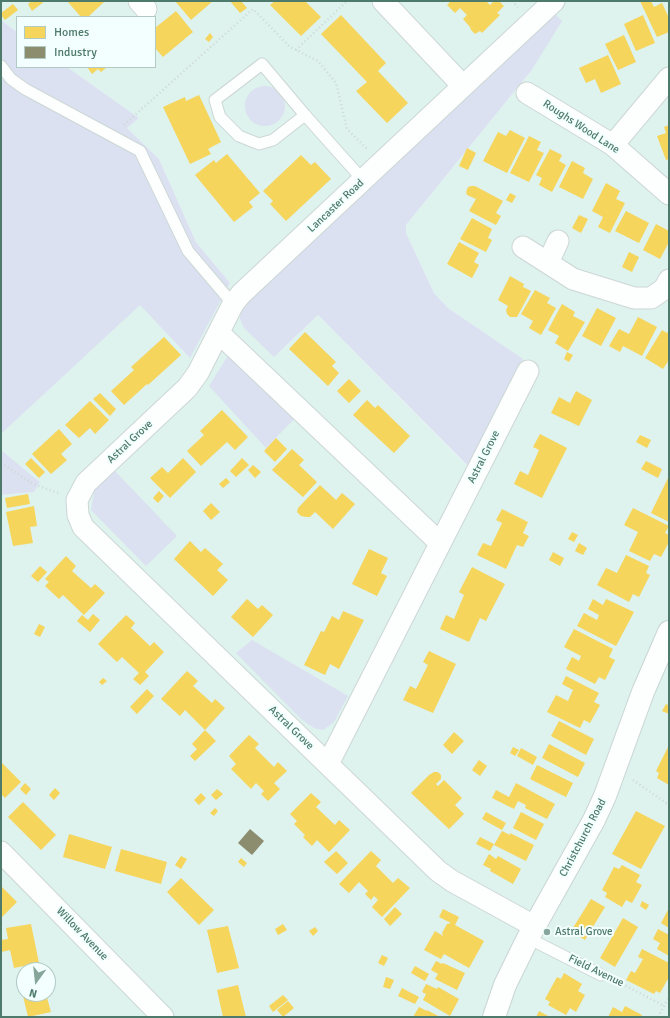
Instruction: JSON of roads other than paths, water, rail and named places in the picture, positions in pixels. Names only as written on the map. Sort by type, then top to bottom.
[{"type":"street","points":[[383,1],[463,86]]},
{"type":"street","name":"Lancaster Road","points":[[219,333],[233,304],[241,294],[554,1]]},
{"type":"street","points":[[613,145],[669,78]]},
{"type":"street","name":"Roughs Wood Lane","points":[[527,93],[613,145],[669,194]]},
{"type":"street","points":[[548,263],[558,241]]},
{"type":"street","points":[[523,247],[573,280],[634,298],[651,298],[664,289],[669,280]]},
{"type":"street","points":[[219,333],[440,543]]},
{"type":"street","name":"Astral Grove","points":[[219,333],[198,373],[187,388],[86,483],[78,500],[78,515],[83,527],[438,871],[531,932]]},
{"type":"street","name":"Astral Grove","points":[[328,764],[528,371]]},
{"type":"street","name":"Christchurch Road","points":[[494,1017],[505,985],[531,932],[594,820],[605,796],[643,692],[669,632]]},
{"type":"street","name":"Willow Avenue","points":[[1,852],[163,1017]]},
{"type":"lane","points":[[305,115],[273,140],[258,144],[239,136],[220,117],[214,100],[262,64],[363,180]]},
{"type":"lane","points":[[1,66],[11,79],[25,88],[140,151],[188,251],[233,304]]},
{"type":"lane","name":"Field Avenue","points":[[531,932],[601,975]]},
{"type":"place","name":"Astral Grove","points":[[547,932]]}]
